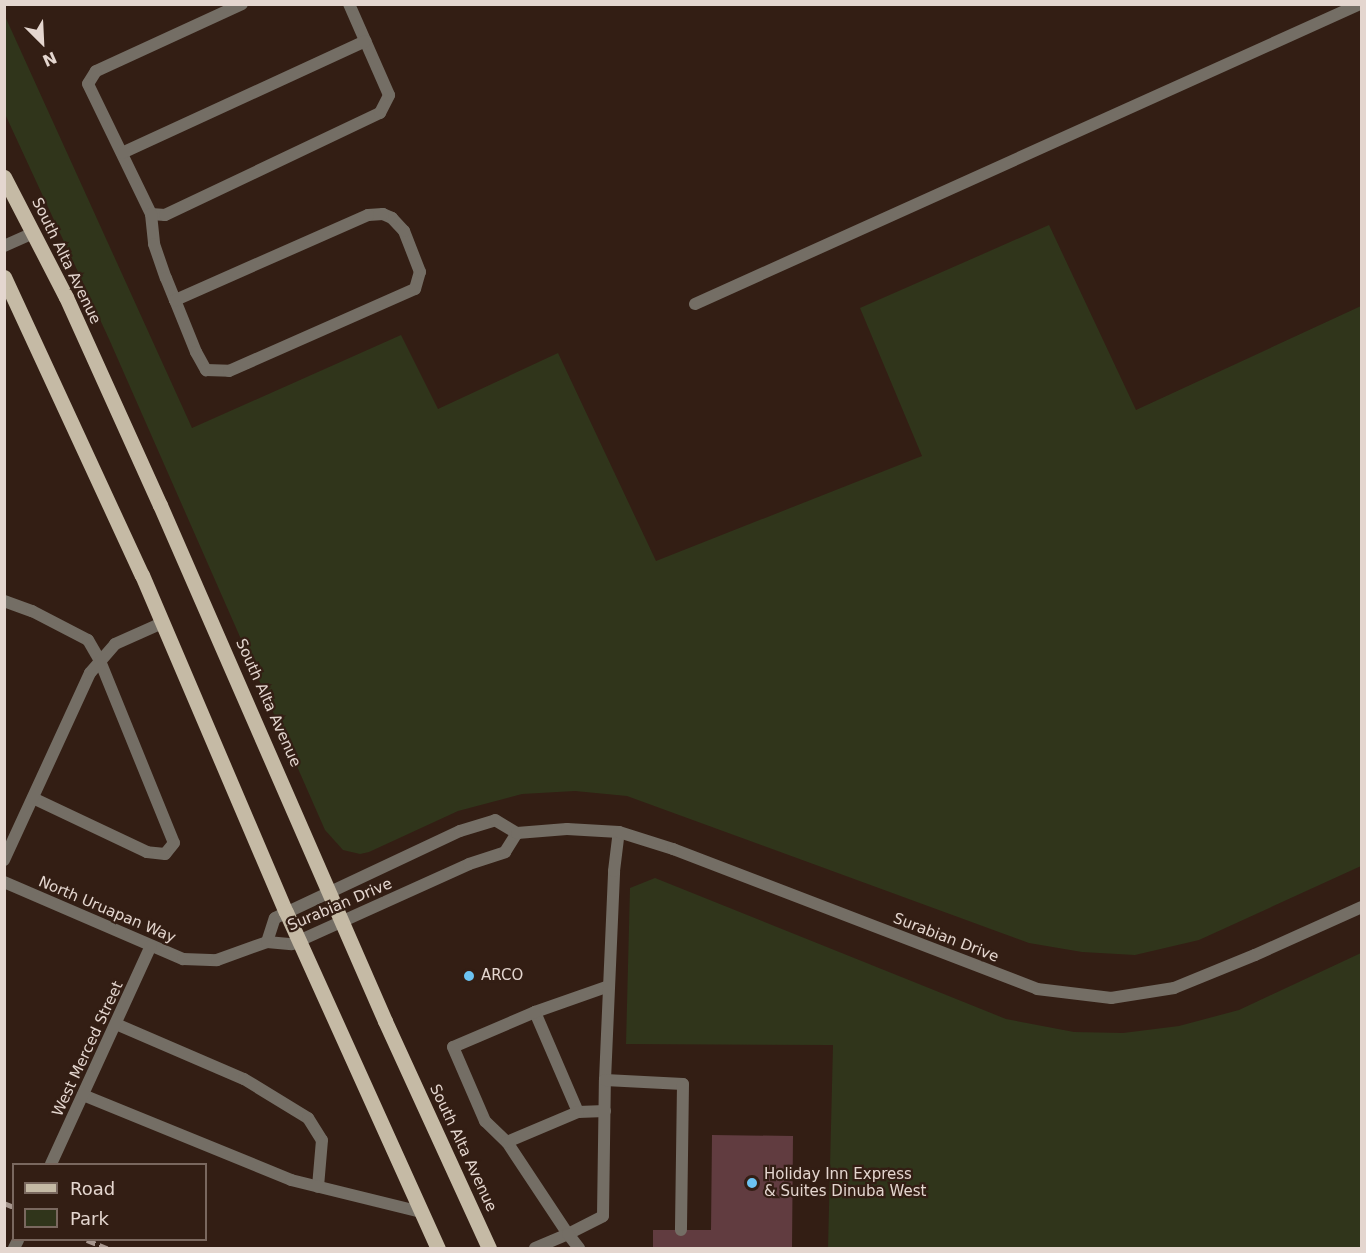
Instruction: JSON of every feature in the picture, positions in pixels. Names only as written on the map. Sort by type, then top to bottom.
[{"type":"main road","name":"South Alta Avenue","points":[[4,177],[33,233],[160,505],[330,890],[342,922],[489,1248]]},
{"type":"main road","points":[[4,277],[114,512],[298,941],[438,1248]]},
{"type":"street","points":[[175,300],[368,215],[383,214],[398,224],[404,231],[420,272],[414,289],[229,371],[207,370],[196,352],[175,300],[154,244],[151,214],[88,84],[96,71],[242,4]]},
{"type":"street","points":[[151,214],[165,215],[380,113],[389,95],[348,4]]},
{"type":"street","points":[[695,304],[1360,4]]},
{"type":"street","points":[[122,153],[365,41]]},
{"type":"street","points":[[4,246],[33,233]]},
{"type":"street","points":[[4,601],[32,611],[88,640],[100,661],[173,836],[171,849],[165,854],[147,852],[33,798]]},
{"type":"street","points":[[4,860],[75,701],[100,661],[115,644],[162,623]]},
{"type":"street","name":"Surabian Drive","points":[[517,833],[505,852],[469,864],[292,944],[267,942],[275,918],[286,912],[460,831],[495,820],[517,833],[567,829],[619,832],[673,849],[1037,989],[1111,998],[1174,988],[1362,908]]},
{"type":"street","points":[[535,1248],[603,1216],[605,1080],[614,871],[619,832]]},
{"type":"street","name":"North Uruapan Way","points":[[4,882],[183,959],[217,960],[267,942]]},
{"type":"street","name":"West Merced Street","points":[[51,1163],[152,946]]},
{"type":"street","points":[[579,1248],[507,1142],[485,1121],[453,1047],[535,1012],[609,986]]},
{"type":"street","points":[[535,1012],[579,1112]]},
{"type":"street","points":[[116,1024],[244,1079],[308,1118],[322,1140],[318,1186]]},
{"type":"street","points":[[605,1080],[683,1084],[681,1230]]},
{"type":"street","points":[[83,1095],[291,1180],[421,1212]]},
{"type":"street","points":[[507,1142],[579,1112],[604,1111]]},
{"type":"green space","points":[[4,14],[192,428],[401,335],[438,409],[558,353],[656,561],[922,456],[860,308],[1049,225],[1136,410],[1361,306],[1361,866],[1199,940],[1135,955],[1082,952],[1029,943],[627,796],[575,791],[522,794],[458,811],[369,852],[360,854],[343,850],[325,830],[109,339],[5,114]]},
{"type":"green space","points":[[655,878],[1006,1019],[1074,1032],[1123,1033],[1179,1026],[1239,1010],[1361,953],[1361,1248],[828,1248],[833,1045],[626,1044],[630,888]]},
{"type":"building","name":"Holiday Inn Express & Suites Dinuba West","points":[[712,1135],[793,1136],[792,1248],[653,1248],[653,1230],[711,1230]]},
{"type":"railway","points":[[4,1203],[12,1206]]},
{"type":"railway","points":[[90,1241],[107,1248]]},
{"type":"place","name":"ARCO","points":[[469,976]]},
{"type":"place","name":"Holiday Inn Express & Suites Dinuba West","points":[[752,1183]]}]
